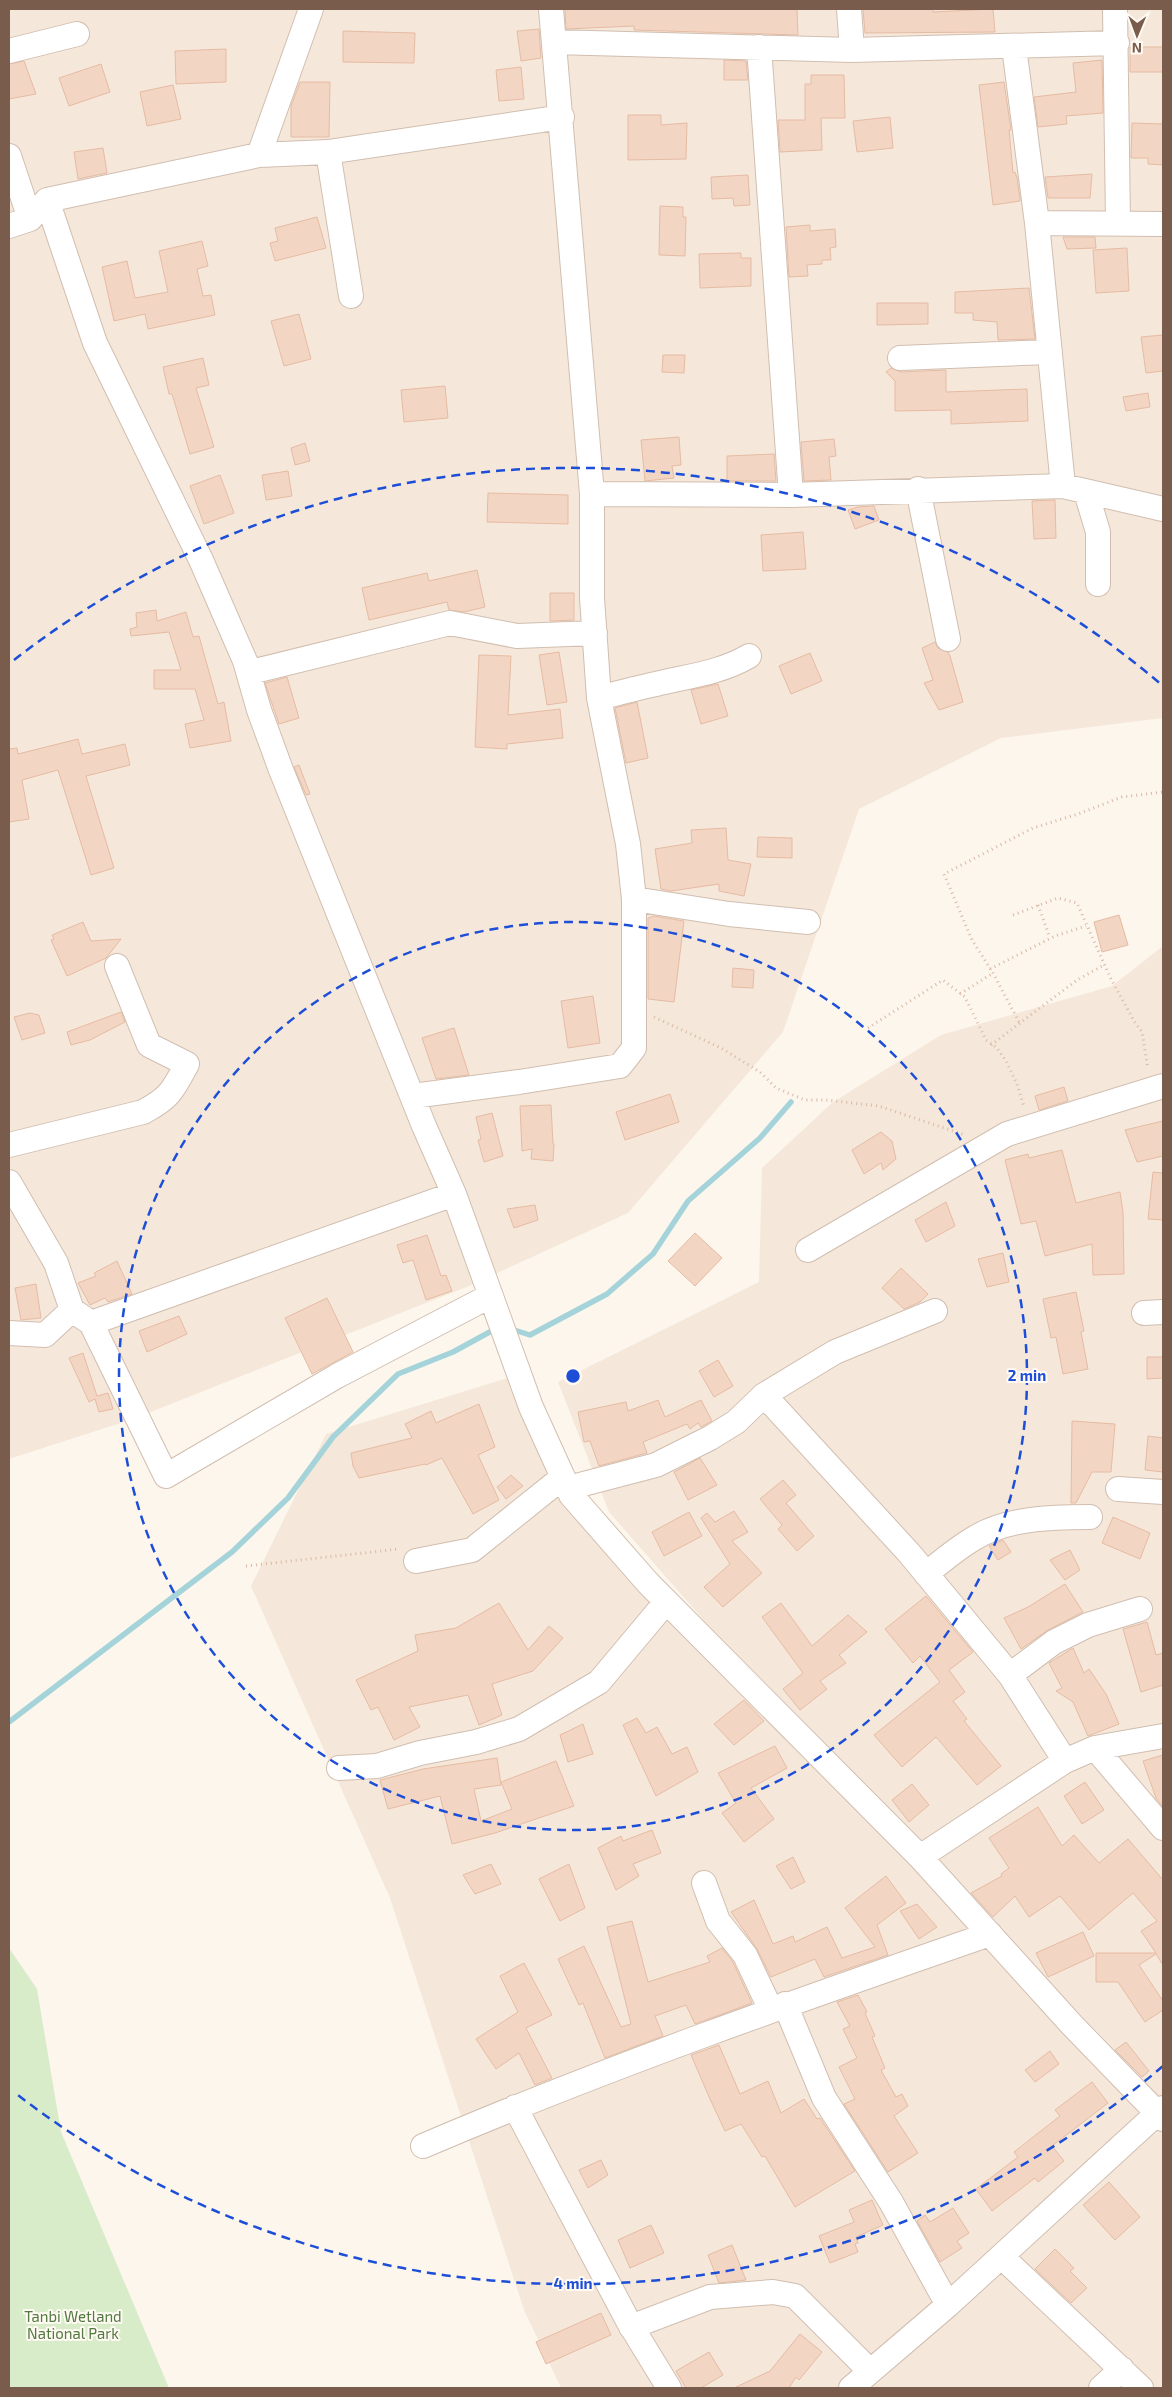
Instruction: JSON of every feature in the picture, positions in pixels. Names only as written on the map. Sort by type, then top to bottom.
[{"type":"street","points":[[259,155],[311,9]]},
{"type":"street","points":[[413,1096],[620,1066],[634,1048],[634,899],[628,844],[599,698],[592,598],[592,494],[562,117],[551,9]]},
{"type":"street","points":[[849,9],[852,50]]},
{"type":"street","points":[[1115,9],[1117,43],[1118,224]]},
{"type":"street","points":[[9,51],[77,34]]},
{"type":"street","points":[[554,42],[852,50],[1117,43]]},
{"type":"street","points":[[1014,46],[1037,223],[1063,486]]},
{"type":"street","points":[[759,47],[791,495]]},
{"type":"street","points":[[20,223],[47,200],[259,155],[328,152],[562,117]]},
{"type":"street","points":[[328,152],[351,296]]},
{"type":"street","points":[[9,156],[20,223]]},
{"type":"street","points":[[47,200],[95,343],[201,560],[251,672],[450,623],[517,636],[595,633]]},
{"type":"street","points":[[1037,223],[1163,224]]},
{"type":"street","points":[[900,358],[1050,352]]},
{"type":"street","points":[[592,494],[791,495],[918,489],[1063,486],[1163,510]]},
{"type":"street","points":[[918,489],[948,640]]},
{"type":"street","points":[[1086,492],[1098,532],[1098,584]]},
{"type":"street","points":[[599,698],[733,666],[749,656]]},
{"type":"street","points":[[245,661],[259,710],[281,770],[454,1194],[531,1407],[571,1495],[666,1602],[920,1857],[990,1934],[1161,2114],[948,2305],[850,2388]]},
{"type":"street","points":[[634,899],[729,914],[808,922]]},
{"type":"street","points":[[9,1145],[143,1112],[162,1102],[172,1091],[187,1064],[149,1045],[117,966]]},
{"type":"street","points":[[808,1250],[1007,1134],[1158,1088]]},
{"type":"street","points":[[9,1182],[56,1264],[81,1317],[166,1476],[337,1376],[490,1296]]},
{"type":"street","points":[[9,1333],[45,1334],[81,1317],[454,1194]]},
{"type":"street","points":[[416,1561],[472,1550],[565,1482],[656,1465],[710,1438],[736,1422],[764,1395],[835,1352],[935,1310]]},
{"type":"street","points":[[764,1395],[926,1574],[1010,1675],[1065,1761]]},
{"type":"street","points":[[1118,1490],[1163,1492]]},
{"type":"street","points":[[926,1574],[973,1538],[1004,1524],[1065,1517],[1090,1517]]},
{"type":"street","points":[[339,1768],[377,1766],[420,1753],[476,1742],[519,1729],[598,1682],[666,1602]]},
{"type":"street","points":[[1010,1675],[1054,1642],[1088,1625],[1140,1609]]},
{"type":"street","points":[[920,1857],[1065,1761],[1095,1748],[1163,1736]]},
{"type":"street","points":[[1095,1748],[1163,1828]]},
{"type":"street","points":[[704,1883],[718,1921],[745,1955],[778,2007],[824,2098],[891,2202],[948,2305]]},
{"type":"street","points":[[423,2146],[515,2107],[778,2007],[990,1934]]},
{"type":"street","points":[[515,2107],[631,2327],[669,2388]]},
{"type":"street","points":[[1002,2257],[1141,2388]]},
{"type":"street","points":[[631,2327],[710,2297],[773,2292],[795,2296],[870,2371]]},
{"type":"street","points":[[1101,2388],[1122,2370]]},
{"type":"path","points":[[1019,1022],[993,973],[972,940],[944,874],[1033,828],[1078,814],[1122,797],[1163,792]]},
{"type":"path","points":[[1013,915],[1058,898],[1077,903],[1104,966],[1142,1032],[1158,1088]]},
{"type":"path","points":[[1038,905],[1050,938]]},
{"type":"path","points":[[990,969],[1050,938],[1086,926]]},
{"type":"path","points":[[991,1045],[1077,980],[1104,966]]},
{"type":"path","points":[[960,994],[993,973]]},
{"type":"path","points":[[868,1028],[943,980],[965,997],[986,1040],[997,1048],[1006,1061],[1017,1084],[1030,1127]]},
{"type":"path","points":[[634,1010],[664,1020],[721,1048],[760,1072],[776,1088],[805,1100],[826,1100],[879,1106],[991,1143]]},
{"type":"path","points":[[246,1566],[413,1547],[416,1561]]},
{"type":"shaded area","points":[[9,9],[1163,9],[1163,718],[1001,738],[859,809],[783,1032],[628,1213],[469,1286],[133,1419],[9,1459]]},
{"type":"shaded area","points":[[1163,946],[1163,2388],[561,2388],[524,2310],[390,1898],[251,1586],[326,1434],[514,1376],[605,1544],[1121,2057],[715,1633],[609,1512],[558,1382],[759,1282],[762,1168],[833,1102],[941,1035],[1112,986]]},
{"type":"green space","name":"Tanbi Wetland National Park","points":[[9,1948],[37,1989],[61,2132],[169,2388],[9,2388]]},
{"type":"building","points":[[565,9],[797,9],[798,35],[634,30],[634,26],[566,29]]},
{"type":"building","points":[[863,9],[933,9],[933,12],[993,9],[995,32],[865,33]]},
{"type":"building","points":[[539,29],[541,58],[521,61],[517,31]]},
{"type":"building","points":[[343,31],[415,33],[414,63],[343,62]]},
{"type":"building","points":[[1130,47],[1163,47],[1163,72],[1130,72]]},
{"type":"building","points":[[226,49],[226,82],[176,84],[175,51]]},
{"type":"building","points":[[724,60],[746,61],[748,80],[724,80]]},
{"type":"building","points":[[1102,60],[1103,113],[1066,116],[1067,124],[1038,127],[1034,97],[1076,92],[1073,63]]},
{"type":"building","points":[[24,61],[36,94],[9,99],[9,64]]},
{"type":"building","points":[[101,64],[110,92],[69,106],[59,78]]},
{"type":"building","points":[[521,67],[524,99],[499,101],[496,70]]},
{"type":"building","points":[[811,75],[844,75],[845,118],[821,118],[822,150],[780,152],[778,120],[805,120],[805,84],[811,84]]},
{"type":"building","points":[[300,82],[330,82],[329,137],[291,137],[291,106]]},
{"type":"building","points":[[1004,82],[1011,130],[1009,130],[1013,173],[1015,172],[1017,178],[1020,201],[993,205],[979,85]]},
{"type":"building","points":[[173,85],[181,119],[147,126],[140,92]]},
{"type":"building","points":[[628,115],[661,115],[661,125],[687,123],[686,159],[628,160]]},
{"type":"building","points":[[890,117],[893,148],[857,152],[853,121]]},
{"type":"building","points":[[1132,123],[1163,124],[1163,165],[1148,164],[1148,158],[1131,158]]},
{"type":"building","points":[[103,148],[107,173],[78,179],[74,152]]},
{"type":"building","points":[[1092,174],[1090,198],[1048,198],[1045,177]]},
{"type":"building","points":[[748,175],[750,205],[734,206],[733,198],[712,199],[711,177]]},
{"type":"building","points":[[660,206],[683,207],[683,217],[686,217],[685,256],[659,255]]},
{"type":"building","points":[[317,217],[326,248],[275,261],[270,243],[278,241],[275,228]]},
{"type":"building","points":[[810,225],[810,231],[835,229],[836,247],[830,248],[831,260],[822,260],[822,264],[807,265],[808,276],[789,277],[786,227]]},
{"type":"building","points":[[1063,237],[1095,237],[1096,248],[1067,249]]},
{"type":"building","points":[[202,241],[208,266],[197,269],[203,296],[211,295],[215,315],[148,329],[145,314],[114,321],[102,267],[127,261],[135,298],[168,292],[159,251]]},
{"type":"building","points":[[1127,248],[1129,291],[1096,293],[1093,250]]},
{"type":"building","points":[[741,253],[741,258],[751,258],[751,286],[700,288],[699,254]]},
{"type":"building","points":[[1029,288],[1035,339],[998,340],[997,322],[973,320],[973,313],[955,313],[955,292]]},
{"type":"building","points":[[877,303],[928,303],[928,324],[877,325]]},
{"type":"building","points":[[299,314],[311,359],[284,366],[271,321]]},
{"type":"building","points":[[1163,335],[1163,371],[1146,373],[1141,337]]},
{"type":"building","points":[[663,355],[685,355],[684,373],[662,372]]},
{"type":"building","points":[[203,358],[209,385],[196,388],[214,447],[190,454],[172,394],[169,394],[163,367]]},
{"type":"building","points":[[891,368],[901,372],[946,370],[946,392],[1027,389],[1028,421],[951,424],[951,410],[895,411],[895,381],[886,372]]},
{"type":"building","points":[[445,386],[448,418],[404,422],[401,390]]},
{"type":"building","points":[[1148,393],[1150,407],[1126,411],[1123,397]]},
{"type":"building","points":[[679,437],[681,465],[672,466],[674,478],[645,481],[641,440]]},
{"type":"building","points":[[834,439],[836,456],[829,457],[831,480],[804,481],[801,442]]},
{"type":"building","points":[[305,443],[310,461],[295,465],[291,448]]},
{"type":"building","points":[[774,454],[776,481],[727,481],[727,456]]},
{"type":"building","points":[[288,471],[292,496],[266,500],[262,475]]},
{"type":"building","points":[[220,475],[234,513],[204,524],[190,486]]},
{"type":"building","points":[[488,493],[568,495],[568,524],[487,522]]},
{"type":"building","points":[[1055,500],[1056,538],[1034,539],[1032,501]]},
{"type":"building","points":[[874,506],[879,520],[855,529],[848,510]]},
{"type":"building","points":[[803,532],[806,569],[763,571],[761,535]]},
{"type":"building","points":[[477,570],[485,607],[464,612],[449,610],[447,602],[369,620],[362,588],[427,573],[429,581]]},
{"type":"building","points":[[550,593],[574,593],[574,620],[550,621]]},
{"type":"building","points":[[156,610],[157,621],[186,612],[193,637],[199,636],[218,704],[224,702],[231,741],[190,748],[185,724],[204,720],[195,689],[154,689],[154,670],[181,670],[169,632],[131,636],[130,629],[137,627],[136,613]]},
{"type":"building","points":[[935,642],[938,648],[948,652],[950,656],[963,702],[939,710],[924,683],[933,680],[922,648]]},
{"type":"building","points":[[559,652],[567,702],[547,705],[539,655]]},
{"type":"building","points":[[810,653],[822,681],[791,694],[779,666]]},
{"type":"building","points":[[479,655],[511,656],[508,715],[560,709],[563,738],[507,744],[507,749],[475,747]]},
{"type":"building","points":[[287,677],[299,718],[279,724],[265,683]]},
{"type":"building","points":[[718,684],[728,716],[701,724],[691,690]]},
{"type":"building","points":[[637,702],[648,758],[626,763],[615,708]]},
{"type":"building","points":[[78,739],[82,754],[125,744],[130,765],[86,776],[114,868],[91,875],[58,770],[22,780],[29,819],[9,822],[9,749],[17,748],[18,754]]},
{"type":"building","points":[[299,765],[310,794],[306,795],[294,767]]},
{"type":"building","points":[[726,828],[728,860],[751,864],[744,896],[719,891],[719,884],[671,891],[661,889],[655,849],[692,843],[691,830]]},
{"type":"building","points":[[758,837],[792,838],[792,858],[757,857]]},
{"type":"building","points":[[1119,915],[1128,945],[1102,952],[1094,922]]},
{"type":"building","points":[[654,916],[684,921],[674,1002],[648,999],[648,918]]},
{"type":"building","points":[[83,922],[91,941],[121,939],[106,958],[67,976],[51,940],[54,939],[52,935]]},
{"type":"building","points":[[733,968],[754,970],[753,988],[732,987]]},
{"type":"building","points":[[593,996],[600,1043],[568,1048],[561,1001]]},
{"type":"building","points":[[121,1012],[125,1022],[90,1040],[71,1045],[67,1032]]},
{"type":"building","points":[[30,1013],[39,1015],[45,1033],[22,1040],[14,1017]]},
{"type":"building","points":[[454,1028],[469,1075],[436,1079],[422,1038]]},
{"type":"building","points":[[1064,1087],[1068,1101],[1039,1110],[1035,1096]]},
{"type":"building","points":[[670,1094],[679,1122],[625,1140],[616,1112]]},
{"type":"building","points":[[551,1105],[554,1144],[553,1161],[531,1159],[532,1149],[522,1151],[520,1106]]},
{"type":"building","points":[[492,1113],[503,1156],[484,1162],[478,1140],[481,1139],[476,1117]]},
{"type":"building","points":[[1163,1121],[1163,1156],[1137,1162],[1125,1130]]},
{"type":"building","points":[[881,1132],[892,1141],[896,1159],[883,1170],[881,1163],[864,1174],[852,1150]]},
{"type":"building","points":[[1062,1150],[1076,1203],[1120,1192],[1123,1212],[1124,1274],[1093,1275],[1092,1244],[1045,1256],[1036,1221],[1021,1224],[1005,1160],[1028,1154],[1029,1158]]},
{"type":"building","points":[[1153,1172],[1163,1173],[1163,1220],[1148,1219]]},
{"type":"building","points":[[946,1202],[955,1226],[926,1242],[915,1220]]},
{"type":"building","points":[[535,1205],[538,1220],[514,1228],[507,1209]]},
{"type":"building","points":[[695,1233],[722,1258],[695,1286],[668,1261]]},
{"type":"building","points":[[427,1235],[441,1276],[446,1275],[452,1291],[426,1300],[413,1260],[403,1263],[397,1245]]},
{"type":"building","points":[[1003,1253],[1009,1282],[987,1287],[978,1259]]},
{"type":"building","points":[[117,1261],[132,1294],[108,1302],[105,1298],[90,1305],[78,1283],[96,1276],[94,1273]]},
{"type":"building","points":[[901,1268],[928,1294],[920,1302],[904,1309],[882,1288]]},
{"type":"building","points":[[36,1284],[41,1318],[21,1320],[15,1288]]},
{"type":"building","points":[[1076,1292],[1084,1331],[1081,1332],[1088,1369],[1063,1374],[1056,1337],[1051,1338],[1043,1299]]},
{"type":"building","points":[[327,1298],[353,1352],[312,1374],[285,1318]]},
{"type":"building","points":[[179,1316],[187,1334],[147,1352],[139,1331]]},
{"type":"building","points":[[83,1353],[97,1396],[108,1393],[113,1409],[99,1412],[95,1399],[89,1402],[69,1358]]},
{"type":"building","points":[[1147,1357],[1163,1357],[1163,1378],[1147,1379]]},
{"type":"building","points":[[718,1360],[733,1386],[714,1397],[699,1371]]},
{"type":"building","points":[[658,1400],[665,1417],[701,1400],[712,1421],[701,1427],[698,1423],[690,1429],[687,1424],[643,1442],[647,1453],[599,1466],[590,1441],[584,1442],[578,1412],[626,1402],[628,1411]]},
{"type":"building","points":[[479,1404],[495,1447],[478,1455],[499,1500],[473,1514],[442,1458],[426,1465],[359,1478],[353,1466],[351,1453],[412,1438],[405,1424],[431,1411],[436,1423]]},
{"type":"building","points":[[1072,1421],[1115,1424],[1111,1472],[1092,1472],[1076,1503],[1071,1503]]},
{"type":"building","points":[[1148,1436],[1163,1438],[1163,1472],[1145,1470]]},
{"type":"building","points":[[700,1458],[717,1485],[688,1500],[674,1472]]},
{"type":"building","points":[[511,1475],[523,1486],[506,1499],[497,1487]]},
{"type":"building","points":[[783,1480],[796,1495],[786,1503],[814,1536],[797,1551],[778,1529],[782,1525],[760,1499]]},
{"type":"building","points":[[734,1511],[748,1532],[732,1541],[762,1573],[723,1607],[704,1587],[730,1564],[701,1518],[707,1513],[715,1522]]},
{"type":"building","points":[[689,1512],[702,1536],[664,1556],[652,1532]]},
{"type":"building","points":[[1113,1517],[1150,1533],[1140,1559],[1102,1543]]},
{"type":"building","points":[[1003,1540],[1011,1552],[998,1560],[989,1546]]},
{"type":"building","points":[[1070,1550],[1080,1570],[1065,1580],[1050,1560]]},
{"type":"building","points":[[1065,1584],[1083,1612],[1048,1630],[1021,1649],[1004,1618],[1028,1607]]},
{"type":"building","points":[[926,1596],[973,1652],[949,1670],[965,1692],[953,1701],[967,1719],[964,1721],[1001,1766],[977,1785],[936,1737],[902,1767],[874,1735],[940,1682],[920,1656],[913,1663],[885,1629]]},
{"type":"building","points":[[499,1603],[528,1650],[549,1626],[563,1638],[533,1671],[492,1684],[502,1715],[479,1725],[468,1695],[409,1707],[420,1727],[394,1740],[378,1707],[371,1710],[356,1680],[418,1651],[415,1635],[456,1628]]},
{"type":"building","points":[[781,1603],[812,1646],[848,1615],[867,1632],[839,1655],[846,1663],[820,1681],[827,1689],[800,1710],[783,1689],[803,1673],[762,1617]]},
{"type":"building","points":[[1147,1622],[1156,1655],[1163,1653],[1163,1685],[1141,1692],[1123,1629]]},
{"type":"building","points":[[1073,1648],[1084,1673],[1089,1669],[1106,1694],[1119,1724],[1088,1736],[1073,1702],[1056,1691],[1062,1688],[1049,1663]]},
{"type":"building","points":[[744,1700],[764,1721],[734,1745],[714,1724]]},
{"type":"building","points":[[637,1718],[646,1733],[657,1727],[672,1754],[687,1747],[698,1772],[656,1796],[623,1725]]},
{"type":"building","points":[[583,1724],[593,1754],[568,1762],[560,1735]]},
{"type":"building","points":[[775,1746],[787,1768],[751,1788],[774,1819],[744,1842],[722,1813],[736,1803],[718,1773]]},
{"type":"building","points":[[1163,1755],[1163,1807],[1156,1798],[1143,1761]]},
{"type":"building","points":[[497,1758],[501,1785],[474,1789],[481,1821],[512,1809],[501,1782],[556,1761],[574,1806],[495,1833],[452,1844],[440,1796],[388,1809],[380,1780],[423,1769]]},
{"type":"building","points":[[1085,1782],[1104,1810],[1082,1824],[1064,1796]]},
{"type":"building","points":[[912,1784],[929,1805],[909,1822],[892,1800]]},
{"type":"building","points":[[1038,1807],[1062,1846],[1074,1835],[1099,1863],[1128,1839],[1163,1880],[1163,1965],[1156,1954],[1139,1965],[1163,2001],[1163,2010],[1145,2022],[1118,1982],[1096,1982],[1096,1953],[1156,1953],[1141,1931],[1157,1921],[1133,1893],[1089,1930],[1060,1896],[1029,1917],[1015,1896],[993,1917],[971,1893],[1002,1876],[1001,1874],[1009,1868],[989,1838]]},
{"type":"building","points":[[652,1830],[661,1853],[633,1864],[639,1876],[616,1890],[598,1848],[621,1836],[623,1841]]},
{"type":"building","points":[[793,1857],[805,1882],[791,1889],[776,1866]]},
{"type":"building","points":[[491,1864],[501,1884],[475,1894],[463,1875]]},
{"type":"building","points":[[569,1864],[585,1908],[560,1921],[539,1879]]},
{"type":"building","points":[[886,1876],[906,1903],[877,1925],[888,1955],[824,1977],[815,1959],[771,1977],[757,1949],[731,1912],[754,1900],[773,1944],[793,1936],[795,1942],[827,1927],[842,1958],[875,1947],[845,1908]]},
{"type":"building","points":[[917,1904],[937,1927],[919,1939],[900,1911]]},
{"type":"building","points":[[632,1921],[648,1982],[710,1962],[707,1956],[722,1948],[733,1962],[752,2003],[695,2024],[686,2005],[655,2016],[663,2036],[605,2058],[583,2003],[579,2005],[558,1959],[584,1946],[621,2027],[631,2024],[607,1927]]},
{"type":"building","points":[[1083,1932],[1094,1956],[1048,1977],[1036,1953]]},
{"type":"building","points":[[524,1963],[552,2015],[526,2028],[552,2078],[535,2085],[519,2053],[496,2069],[476,2039],[518,2012],[500,1976]]},
{"type":"building","points":[[858,1995],[867,2012],[865,2013],[875,2036],[872,2037],[885,2068],[881,2070],[896,2097],[902,2094],[908,2106],[894,2116],[918,2153],[888,2172],[844,2104],[855,2099],[839,2067],[857,2058],[843,2029],[850,2026],[837,2002]]},
{"type":"building","points":[[1126,2042],[1149,2071],[1142,2077],[1115,2050]]},
{"type":"building","points":[[719,2045],[740,2094],[768,2081],[781,2113],[804,2099],[817,2119],[820,2118],[855,2171],[795,2207],[765,2156],[762,2157],[741,2124],[725,2131],[691,2055]]},
{"type":"building","points":[[1050,2051],[1059,2064],[1035,2082],[1025,2070]]},
{"type":"building","points":[[1092,2082],[1108,2103],[1052,2146],[1064,2161],[1038,2182],[1035,2178],[992,2211],[976,2189],[1018,2157],[1014,2152],[1060,2116],[1055,2110]]},
{"type":"building","points":[[601,2160],[608,2175],[588,2188],[579,2170]]},
{"type":"building","points":[[1109,2182],[1140,2217],[1115,2240],[1083,2205]]},
{"type":"building","points":[[872,2200],[883,2225],[856,2237],[858,2243],[855,2244],[858,2252],[830,2263],[819,2236],[854,2222],[849,2210]]},
{"type":"building","points":[[953,2208],[969,2233],[957,2241],[962,2248],[940,2262],[917,2221],[925,2215],[930,2222]]},
{"type":"building","points":[[651,2225],[664,2253],[630,2268],[618,2240]]},
{"type":"building","points":[[732,2245],[746,2280],[719,2283],[708,2255]]},
{"type":"building","points":[[1055,2249],[1074,2268],[1070,2271],[1087,2288],[1071,2303],[1035,2269]]},
{"type":"building","points":[[601,2313],[611,2335],[546,2364],[536,2342]]},
{"type":"building","points":[[800,2334],[822,2352],[799,2380],[796,2377],[789,2388],[734,2388],[770,2371]]},
{"type":"building","points":[[709,2352],[723,2375],[701,2388],[686,2388],[676,2371]]},
{"type":"waterway","points":[[511,1329],[530,1335],[607,1294],[653,1254],[688,1201],[760,1138],[791,1102]]},
{"type":"waterway","points":[[9,1722],[232,1552],[288,1498],[333,1437],[398,1374],[453,1352],[497,1328]]}]
